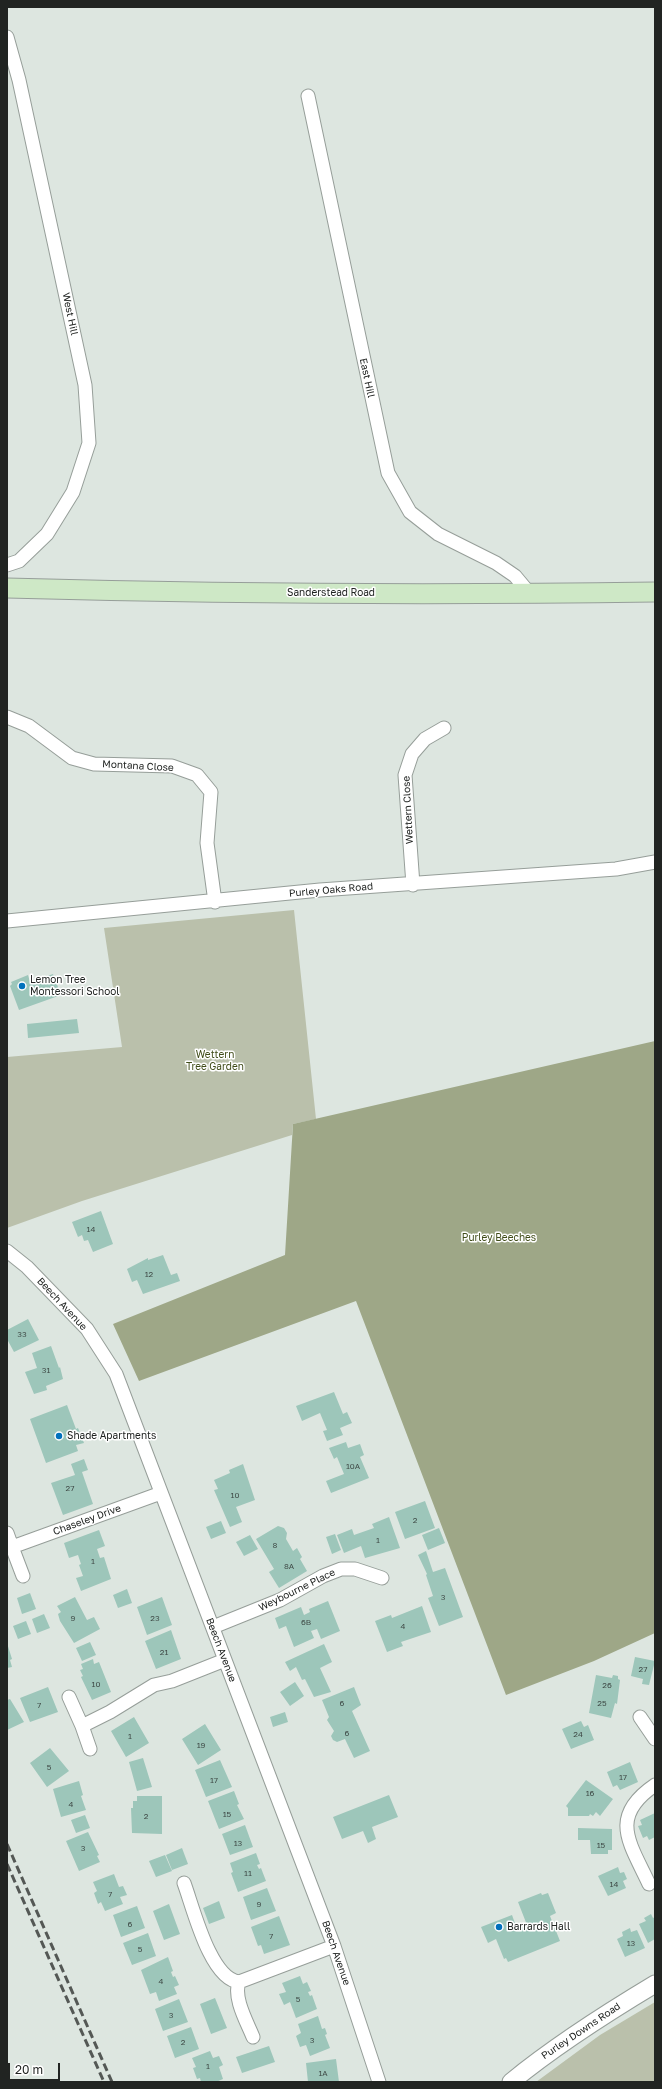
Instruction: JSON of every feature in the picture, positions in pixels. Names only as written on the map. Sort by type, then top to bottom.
[{"type":"main road","name":"Sanderstead Road","points":[[7,588],[173,592],[530,594],[655,592]]},
{"type":"street","name":"West Hill","points":[[7,37],[18,80],[85,386],[89,443],[73,492],[47,534],[19,561],[7,565]]},
{"type":"street","name":"East Hill","points":[[308,96],[388,473],[410,512],[438,534],[496,563],[515,576],[530,594]]},
{"type":"street","name":"Montana Close","points":[[7,717],[29,726],[72,758],[94,764],[172,766],[197,775],[211,792],[208,843],[215,902]]},
{"type":"street","name":"Wettern Close","points":[[413,885],[405,775],[412,754],[420,744],[425,739],[444,728]]},
{"type":"street","name":"Purley Oaks Road","points":[[7,921],[215,902],[320,890],[413,885],[616,869],[655,862]]},
{"type":"street","name":"Beech Avenue","points":[[7,1251],[27,1267],[87,1329],[116,1374],[334,1946],[379,2082]]},
{"type":"street","name":"Chaseley Drive","points":[[12,1547],[161,1493]]},
{"type":"street","points":[[7,1533],[23,1576]]},
{"type":"street","name":"Weybourne Place","points":[[212,1627],[280,1600],[323,1576],[341,1570],[355,1568],[382,1578]]},
{"type":"street","points":[[82,1726],[110,1712],[154,1685],[172,1680],[225,1660]]},
{"type":"street","points":[[69,1697],[90,1749]]},
{"type":"street","points":[[640,1717],[655,1740]]},
{"type":"street","points":[[649,1884],[627,1836],[626,1821],[632,1806],[644,1792],[655,1785]]},
{"type":"street","points":[[184,1883],[215,1964],[228,1978],[239,1982],[334,1946]]},
{"type":"street","points":[[239,1982],[239,1999],[253,2037]]},
{"type":"street","name":"Purley Downs Road","points":[[511,2082],[540,2059],[601,2016],[655,1984]]},
{"type":"green space","name":"Wettern Tree Garden","points":[[294,910],[316,1119],[293,1124],[292,1135],[82,1201],[7,1228],[7,1057],[122,1047],[104,928]]},
{"type":"green space","name":"Purley Beeches","points":[[655,1041],[655,1633],[594,1661],[506,1695],[356,1301],[139,1381],[113,1324],[285,1255],[293,1124]]},
{"type":"green space","points":[[655,2002],[655,2082],[536,2082],[600,2035]]},
{"type":"building","points":[[53,974],[61,995],[19,1010],[10,986],[12,984],[11,982],[28,975],[30,982]]},
{"type":"building","points":[[77,1019],[79,1033],[28,1038],[27,1024]]},
{"type":"building","points":[[101,1211],[113,1244],[93,1252],[88,1240],[84,1241],[82,1235],[78,1237],[72,1222]]},
{"type":"building","points":[[163,1255],[171,1275],[177,1273],[180,1281],[143,1294],[137,1280],[132,1282],[127,1269],[148,1258],[148,1260]]},
{"type":"building","points":[[28,1319],[39,1340],[14,1352],[7,1339],[7,1330]]},
{"type":"building","points":[[51,1346],[59,1368],[60,1367],[63,1379],[46,1386],[47,1390],[34,1394],[25,1372],[37,1368],[32,1353]]},
{"type":"building","points":[[334,1392],[343,1414],[347,1412],[352,1423],[340,1428],[343,1435],[327,1441],[323,1431],[327,1430],[320,1413],[302,1421],[296,1406]]},
{"type":"building","name":"Shade Apartments","points":[[67,1405],[76,1429],[78,1428],[84,1443],[76,1445],[78,1451],[46,1463],[30,1419]]},
{"type":"building","points":[[346,1442],[348,1448],[360,1444],[364,1455],[360,1457],[369,1478],[331,1493],[326,1481],[344,1474],[337,1457],[334,1459],[329,1448]]},
{"type":"building","points":[[84,1459],[88,1470],[82,1472],[93,1504],[63,1515],[51,1483],[75,1475],[71,1464]]},
{"type":"building","points":[[243,1464],[255,1500],[236,1507],[242,1522],[230,1527],[214,1490],[218,1489],[214,1480],[230,1473],[229,1470]]},
{"type":"building","points":[[425,1501],[435,1528],[405,1539],[395,1512]]},
{"type":"building","points":[[389,1517],[400,1548],[365,1558],[361,1546],[344,1553],[337,1535],[352,1529],[354,1535],[374,1528],[372,1524]]},
{"type":"building","points":[[221,1521],[226,1533],[211,1539],[206,1527]]},
{"type":"building","points":[[278,1526],[284,1528],[287,1533],[286,1539],[293,1551],[297,1548],[302,1557],[300,1559],[307,1571],[279,1588],[269,1572],[274,1569],[256,1539]]},
{"type":"building","points":[[439,1528],[445,1543],[428,1550],[422,1535]]},
{"type":"building","points":[[99,1530],[105,1546],[97,1549],[100,1558],[104,1557],[111,1579],[81,1591],[76,1578],[83,1576],[79,1565],[81,1564],[78,1555],[69,1558],[64,1543]]},
{"type":"building","points":[[335,1534],[341,1550],[332,1554],[326,1537]]},
{"type":"building","points":[[250,1535],[258,1549],[244,1556],[236,1542]]},
{"type":"building","points":[[426,1551],[433,1572],[445,1568],[463,1617],[439,1626],[428,1598],[433,1596],[426,1575],[427,1574],[418,1555]]},
{"type":"building","points":[[127,1589],[132,1603],[118,1608],[113,1595]]},
{"type":"building","points":[[30,1593],[36,1609],[22,1614],[17,1598]]},
{"type":"building","points":[[75,1597],[87,1620],[94,1617],[100,1629],[74,1643],[60,1621],[58,1614],[61,1612],[57,1606]]},
{"type":"building","points":[[162,1597],[172,1625],[147,1635],[137,1607]]},
{"type":"building","points":[[328,1601],[340,1631],[321,1639],[317,1629],[311,1631],[314,1638],[294,1647],[286,1626],[279,1629],[275,1618],[301,1607],[304,1615],[310,1612],[309,1609]]},
{"type":"building","points":[[422,1606],[431,1632],[401,1642],[403,1646],[387,1652],[375,1621],[391,1615],[392,1618]]},
{"type":"building","points":[[44,1614],[50,1628],[37,1633],[32,1619]]},
{"type":"building","points":[[26,1621],[31,1634],[18,1639],[13,1626]]},
{"type":"building","points":[[171,1630],[181,1659],[156,1669],[145,1641]]},
{"type":"building","points":[[90,1642],[96,1655],[82,1661],[76,1648]]},
{"type":"building","points":[[7,1643],[12,1659],[10,1660],[12,1667],[7,1668]]},
{"type":"building","points":[[324,1644],[332,1662],[320,1668],[331,1692],[314,1697],[305,1679],[302,1680],[296,1667],[290,1671],[285,1662]]},
{"type":"building","points":[[635,1657],[655,1661],[649,1685],[642,1684],[643,1679],[631,1676]]},
{"type":"building","points":[[93,1659],[94,1664],[99,1662],[111,1692],[92,1700],[81,1677],[83,1676],[80,1670],[83,1669],[81,1664]]},
{"type":"building","points":[[596,1675],[612,1678],[613,1675],[618,1676],[618,1679],[620,1680],[617,1704],[615,1703],[611,1718],[589,1713]]},
{"type":"building","points":[[295,1682],[304,1696],[290,1706],[280,1692]]},
{"type":"building","points":[[48,1687],[58,1712],[30,1722],[20,1698]]},
{"type":"building","points":[[354,1687],[361,1705],[352,1711],[370,1751],[354,1758],[345,1739],[337,1742],[333,1740],[331,1736],[334,1731],[327,1720],[329,1717],[322,1700]]},
{"type":"building","points":[[10,1699],[24,1722],[7,1730],[7,1700]]},
{"type":"building","points":[[285,1712],[288,1722],[273,1727],[270,1717]]},
{"type":"building","points":[[134,1717],[149,1743],[126,1757],[111,1731]]},
{"type":"building","points":[[581,1721],[584,1727],[588,1725],[594,1740],[571,1749],[562,1729]]},
{"type":"building","points":[[205,1724],[221,1750],[198,1765],[182,1739]]},
{"type":"building","points":[[50,1748],[69,1771],[47,1787],[30,1763]]},
{"type":"building","points":[[143,1758],[152,1787],[137,1791],[129,1762]]},
{"type":"building","points":[[220,1760],[232,1787],[206,1797],[195,1770]]},
{"type":"building","points":[[630,1762],[638,1782],[620,1790],[617,1785],[613,1787],[607,1772]]},
{"type":"building","points":[[586,1780],[613,1799],[600,1816],[596,1812],[593,1816],[590,1814],[589,1816],[568,1816],[568,1808],[566,1806]]},
{"type":"building","points":[[79,1781],[83,1795],[81,1796],[86,1810],[61,1817],[53,1789]]},
{"type":"building","points":[[234,1791],[239,1804],[237,1805],[244,1819],[219,1829],[208,1801]]},
{"type":"building","points":[[389,1795],[398,1817],[372,1827],[376,1839],[368,1843],[363,1831],[342,1839],[333,1817]]},
{"type":"building","points":[[137,1796],[162,1796],[162,1834],[132,1833],[131,1808],[133,1808],[133,1801],[137,1801]]},
{"type":"building","points":[[655,1813],[655,1837],[649,1840],[647,1836],[643,1838],[638,1826],[642,1825],[640,1820]]},
{"type":"building","points":[[85,1815],[90,1828],[76,1833],[71,1820]]},
{"type":"building","points":[[245,1825],[253,1847],[230,1855],[222,1834]]},
{"type":"building","points":[[578,1828],[612,1829],[612,1850],[608,1850],[608,1854],[591,1854],[590,1840],[578,1840]]},
{"type":"building","points":[[88,1832],[99,1855],[97,1856],[100,1862],[79,1871],[66,1841]]},
{"type":"building","points":[[182,1848],[188,1864],[172,1870],[166,1855]]},
{"type":"building","points":[[256,1853],[260,1864],[257,1865],[259,1869],[261,1868],[266,1881],[238,1892],[231,1873],[233,1872],[230,1863]]},
{"type":"building","points":[[165,1855],[172,1871],[156,1877],[149,1861]]},
{"type":"building","points":[[618,1867],[620,1873],[624,1872],[627,1879],[623,1881],[626,1888],[608,1896],[598,1876]]},
{"type":"building","points":[[114,1874],[119,1887],[123,1886],[127,1895],[120,1897],[123,1904],[105,1911],[101,1902],[98,1904],[94,1893],[97,1891],[93,1882]]},
{"type":"building","points":[[267,1888],[276,1911],[251,1920],[243,1897]]},
{"type":"building","name":"Barrards Hall","points":[[541,1893],[542,1895],[548,1893],[556,1913],[550,1916],[560,1941],[508,1962],[506,1958],[504,1959],[496,1939],[488,1943],[481,1927],[512,1915],[517,1929],[527,1925],[518,1902]]},
{"type":"building","points":[[219,1901],[225,1918],[209,1924],[203,1908]]},
{"type":"building","points":[[169,1904],[180,1934],[164,1940],[153,1911]]},
{"type":"building","points":[[137,1906],[145,1928],[121,1937],[113,1915]]},
{"type":"building","points":[[651,1914],[653,1918],[655,1917],[655,1939],[648,1943],[639,1924],[646,1921],[644,1918]]},
{"type":"building","points":[[279,1916],[290,1945],[264,1954],[261,1945],[258,1946],[251,1927]]},
{"type":"building","points":[[630,1928],[631,1932],[637,1930],[645,1948],[625,1957],[617,1939],[623,1936],[622,1932]]},
{"type":"building","points":[[148,1933],[156,1956],[132,1965],[123,1943]]},
{"type":"building","points":[[168,1957],[173,1971],[171,1972],[173,1977],[175,1976],[179,1985],[174,1987],[177,1994],[159,2001],[156,1992],[150,1994],[141,1970]]},
{"type":"building","points":[[300,1976],[303,1984],[307,1982],[311,1991],[308,1992],[310,1996],[312,1995],[317,2009],[296,2018],[290,2002],[284,2005],[279,1994],[286,1992],[282,1983]]},
{"type":"building","points":[[215,1998],[227,2028],[211,2034],[200,2004]]},
{"type":"building","points":[[179,1999],[188,2022],[163,2031],[155,2009]]},
{"type":"building","points":[[318,2016],[322,2029],[325,2028],[327,2034],[325,2035],[330,2048],[310,2056],[306,2045],[300,2047],[296,2036],[301,2033],[298,2024]]},
{"type":"building","points":[[191,2027],[199,2049],[175,2058],[167,2036]]},
{"type":"building","points":[[269,2046],[275,2062],[242,2073],[236,2057]]},
{"type":"building","points":[[210,2051],[213,2058],[219,2056],[223,2065],[219,2067],[223,2079],[216,2082],[201,2082],[200,2078],[197,2079],[193,2068],[196,2067],[192,2058]]},
{"type":"building","points":[[336,2059],[339,2082],[308,2082],[306,2063]]},
{"type":"railway","points":[[7,1844],[112,2082]]},
{"type":"railway","points":[[7,1864],[104,2082]]},
{"type":"place","name":"Lemon Tree Montessori School","points":[[22,986]]},
{"type":"place","name":"Shade Apartments","points":[[59,1436]]},
{"type":"place","name":"Barrards Hall","points":[[499,1927]]}]
